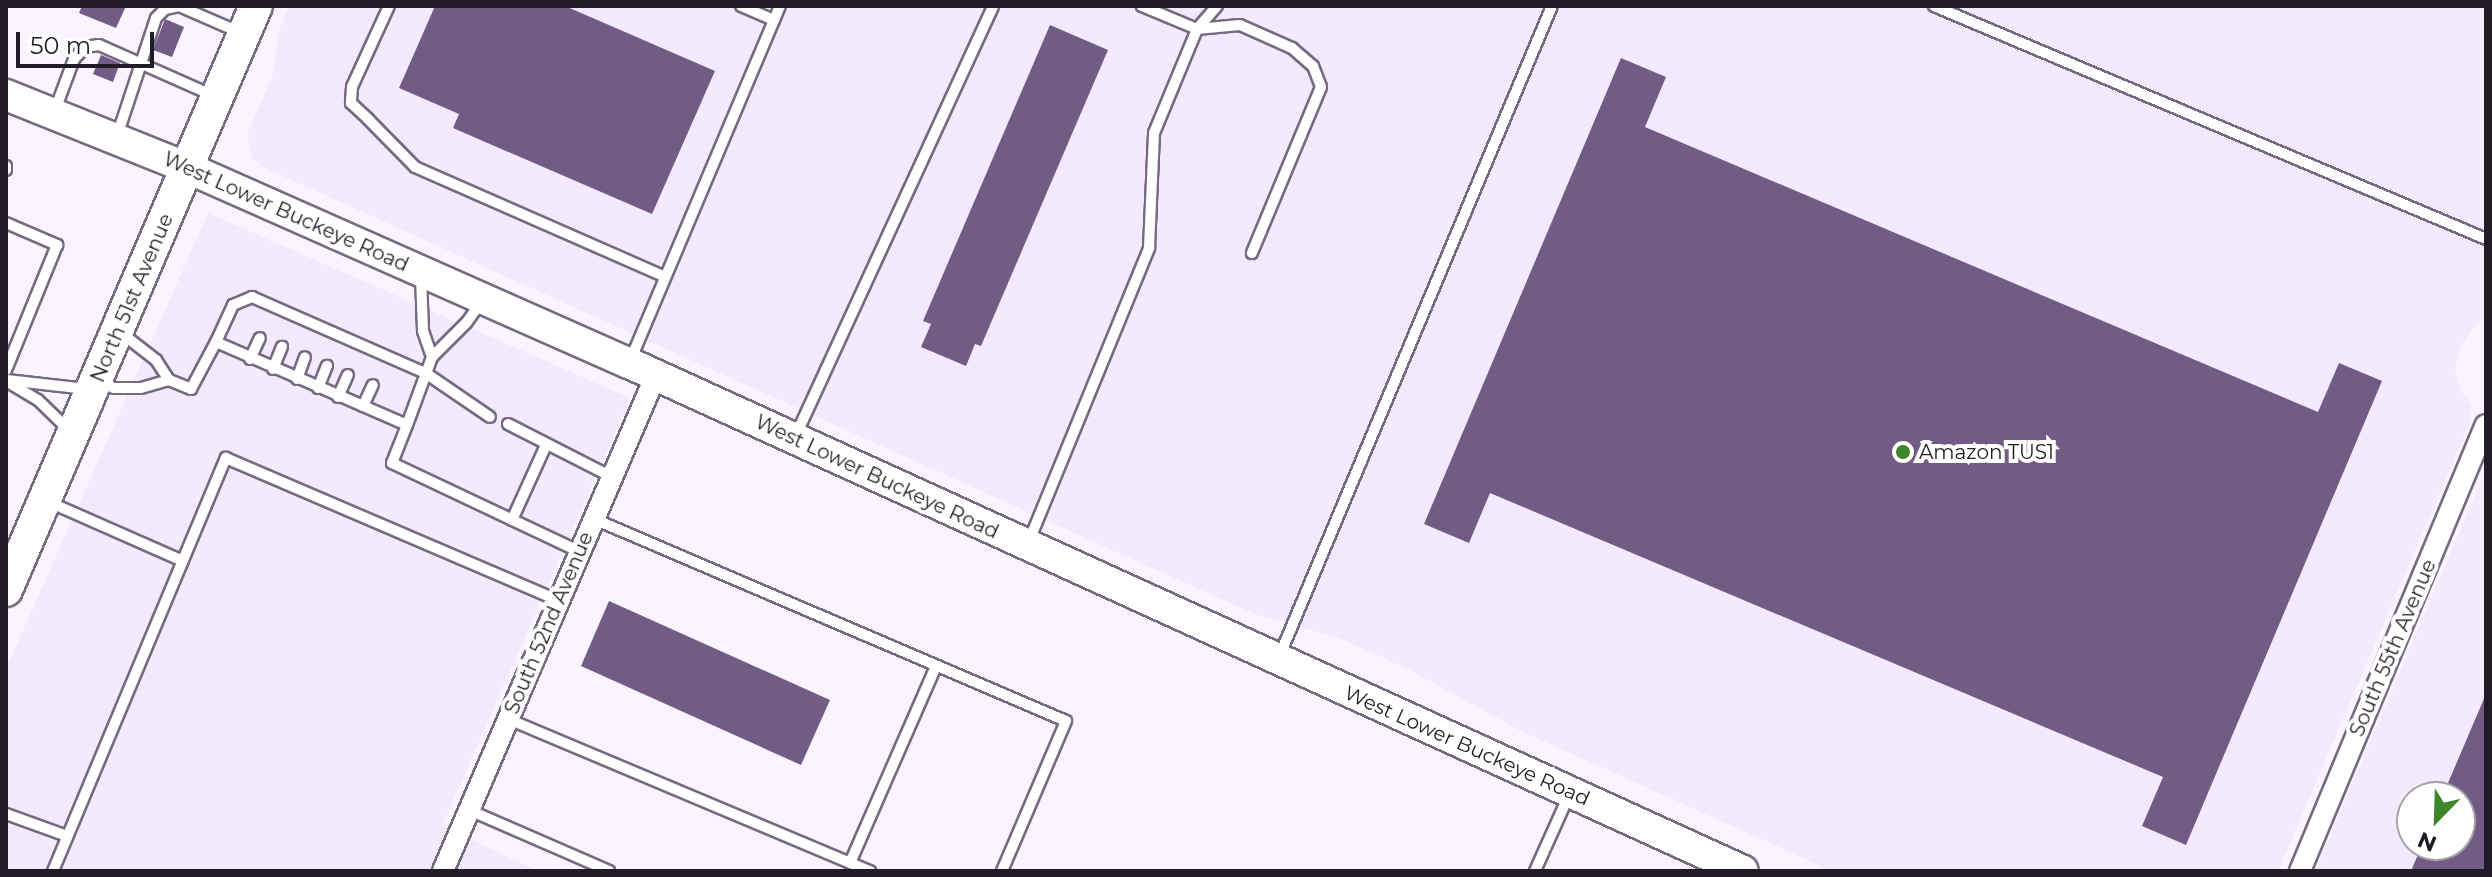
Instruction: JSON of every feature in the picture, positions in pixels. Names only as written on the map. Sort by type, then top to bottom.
[{"type":"main road","name":"North 51st Avenue","points":[[6,590],[250,20]]},
{"type":"main road","name":"West Lower Buckeye Road","points":[[6,95],[188,168],[484,298],[1743,871]]},
{"type":"street","name":"South 52nd Avenue","points":[[443,871],[612,477],[642,369]]},
{"type":"street","name":"South 55th Avenue","points":[[2300,871],[2486,425]]},
{"type":"lane","points":[[116,138],[156,18],[165,9],[179,6],[250,20]]},
{"type":"lane","points":[[389,6],[352,87],[351,103],[415,167],[665,277]]},
{"type":"lane","points":[[741,6],[774,20]]},
{"type":"lane","points":[[642,369],[665,277],[780,6]]},
{"type":"lane","points":[[794,439],[993,6]]},
{"type":"lane","points":[[1142,6],[1197,29],[1240,25],[1292,48],[1313,66],[1321,87],[1252,253]]},
{"type":"lane","points":[[1027,546],[1149,248],[1154,133],[1197,29],[1217,6]]},
{"type":"lane","points":[[1277,661],[1552,6]]},
{"type":"lane","points":[[1934,6],[2486,239]]},
{"type":"lane","points":[[54,114],[74,59],[85,47],[99,45],[217,97]]},
{"type":"lane","points":[[6,223],[57,245],[6,370]]},
{"type":"lane","points":[[421,271],[423,331],[432,357]]},
{"type":"lane","points":[[6,380],[126,388],[169,380],[191,389],[233,305],[252,297],[318,326],[358,349],[427,374],[490,417]]},
{"type":"lane","points":[[484,298],[467,322],[432,357],[392,463],[580,552]]},
{"type":"lane","points":[[268,319],[273,306]]},
{"type":"lane","points":[[290,327],[295,315]]},
{"type":"lane","points":[[313,338],[318,326]]},
{"type":"lane","points":[[118,331],[156,360],[169,380]]},
{"type":"lane","points":[[250,359],[260,338]]},
{"type":"lane","points":[[216,342],[407,425]]},
{"type":"lane","points":[[273,369],[282,347]]},
{"type":"lane","points":[[297,379],[305,357]]},
{"type":"lane","points":[[318,388],[327,366]]},
{"type":"lane","points":[[338,397],[348,375]]},
{"type":"lane","points":[[6,380],[38,400],[74,435]]},
{"type":"lane","points":[[363,406],[373,385]]},
{"type":"lane","points":[[508,424],[612,477]]},
{"type":"lane","points":[[512,520],[546,445]]},
{"type":"lane","points":[[53,871],[226,458],[559,601]]},
{"type":"lane","points":[[45,500],[183,561]]},
{"type":"lane","points":[[594,519],[1066,721],[1002,871]]},
{"type":"lane","points":[[850,863],[936,666]]},
{"type":"lane","points":[[508,719],[870,871]]},
{"type":"lane","points":[[1535,871],[1570,793]]},
{"type":"lane","points":[[469,810],[609,871]]},
{"type":"lane","points":[[6,814],[67,836]]},
{"type":"shaded area","points":[[289,6],[2486,6],[2486,316],[2473,328],[2460,348],[2455,370],[2460,390],[2471,405],[2471,420],[2278,871],[1832,871],[1521,731],[1408,669],[1339,638],[1260,616],[263,167],[252,159],[247,135],[274,72],[278,33]]},
{"type":"shaded area","points":[[208,213],[630,398],[442,826],[538,871],[6,871],[6,669]]},
{"type":"shaded area","points":[[2486,470],[2486,871],[2315,871]]},
{"type":"building","points":[[82,6],[126,6],[116,28],[79,13]]},
{"type":"building","points":[[435,6],[565,6],[715,71],[652,214],[453,128],[459,114],[399,88]]},
{"type":"building","points":[[165,19],[184,27],[172,57],[153,50]]},
{"type":"building","points":[[1050,25],[1108,50],[981,346],[975,344],[966,366],[921,347],[931,324],[923,321]]},
{"type":"building","points":[[101,55],[120,63],[113,82],[93,74]]},
{"type":"building","name":"Amazon TUS1","points":[[1621,58],[1666,77],[1645,127],[2318,412],[2339,363],[2382,381],[2186,845],[2142,826],[2163,777],[1490,493],[1469,543],[1424,524]]},
{"type":"building","points":[[609,601],[830,700],[801,765],[581,666]]},
{"type":"building","points":[[2486,694],[2486,871],[2411,871],[2415,861],[2476,861],[2476,781],[2449,781]]},
{"type":"place","name":"Amazon TUS1","points":[[1903,452]]}]
